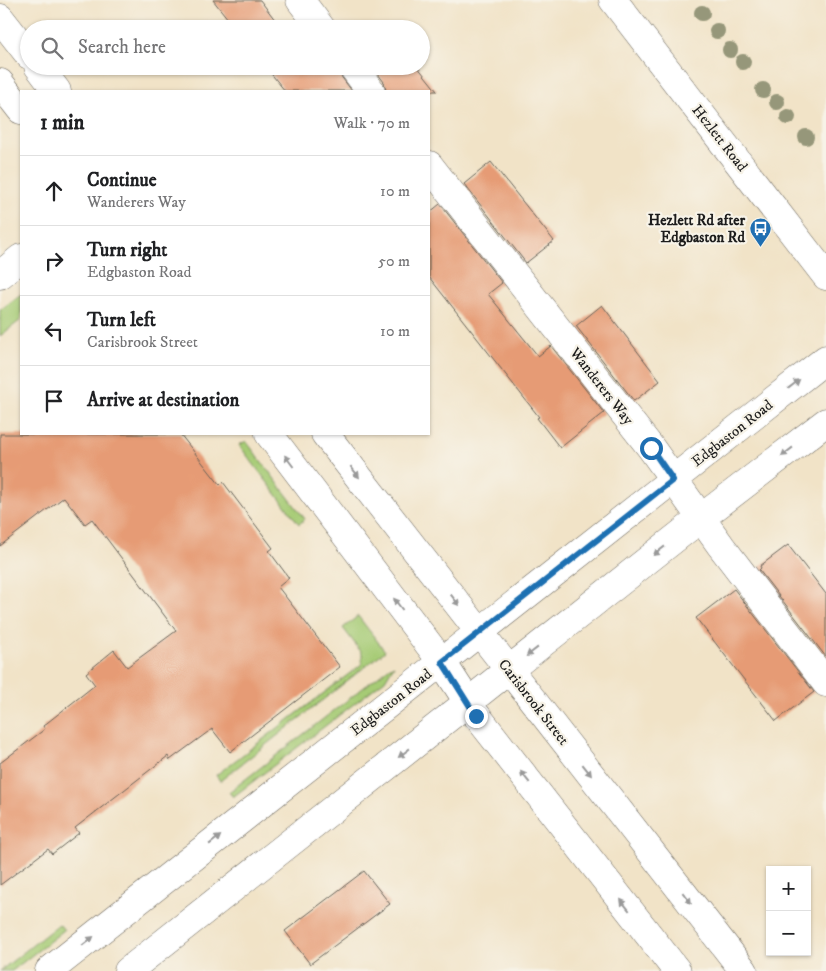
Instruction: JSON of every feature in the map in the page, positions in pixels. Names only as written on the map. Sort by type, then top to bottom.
[{"type":"street","points":[[300,0],[315,20]]},
{"type":"street","name":"Hezlett Road","points":[[613,0],[826,276]]},
{"type":"street","points":[[0,18],[20,44]]},
{"type":"street","points":[[45,75],[56,90]]},
{"type":"street","points":[[359,75],[370,90]]},
{"type":"street","points":[[0,83],[20,109]]},
{"type":"street","name":"Wanderers Way","points":[[430,166],[651,448],[701,518],[826,683]]},
{"type":"street","points":[[0,275],[20,259]]},
{"type":"street","name":"Edgbaston Road","points":[[57,969],[826,358]]},
{"type":"street","points":[[128,971],[701,518],[826,422]]},
{"type":"street","points":[[270,435],[442,662],[467,704],[677,971]]},
{"type":"street","name":"Carisbrook Street","points":[[326,435],[744,971]]},
{"type":"green space","points":[[20,295],[20,321],[0,336],[0,310]]},
{"type":"green space","points":[[246,441],[305,519],[299,524],[239,445]]},
{"type":"green space","points":[[358,616],[385,651],[220,781],[216,775],[362,664],[362,653],[343,628]]},
{"type":"green space","points":[[394,665],[385,680],[233,797],[229,792],[390,667]]},
{"type":"green space","points":[[59,924],[64,930],[12,971],[0,971]]},
{"type":"building","points":[[213,0],[260,0],[275,20],[229,20]]},
{"type":"building","points":[[272,75],[340,75],[351,90],[284,90]]},
{"type":"building","points":[[379,75],[424,75],[437,91],[386,90],[384,82]]},
{"type":"building","points":[[491,162],[554,241],[526,263],[464,184]]},
{"type":"building","points":[[440,204],[502,283],[488,294],[538,356],[551,346],[604,413],[560,448],[537,418],[539,417],[430,278],[430,212]]},
{"type":"building","points":[[602,305],[660,381],[634,401],[576,326]]},
{"type":"building","points":[[0,434],[181,435],[220,485],[223,482],[273,548],[269,551],[289,578],[278,587],[340,667],[230,752],[212,729],[170,760],[168,756],[75,828],[79,833],[52,854],[48,849],[0,885],[0,763],[45,729],[43,726],[95,685],[86,673],[114,650],[127,667],[176,631],[92,519],[85,524],[64,497],[0,546]]},
{"type":"building","points":[[788,545],[826,594],[826,657],[759,570],[760,566]]},
{"type":"building","points":[[734,589],[814,692],[776,721],[696,618]]},
{"type":"building","points":[[364,871],[390,904],[310,964],[285,931]]},
{"type":"place","name":"Hezlett Rd after Edgbaston Rd","points":[[761,248]]},
{"type":"route","points":[[476,716],[442,662],[673,480],[651,448]]}]
